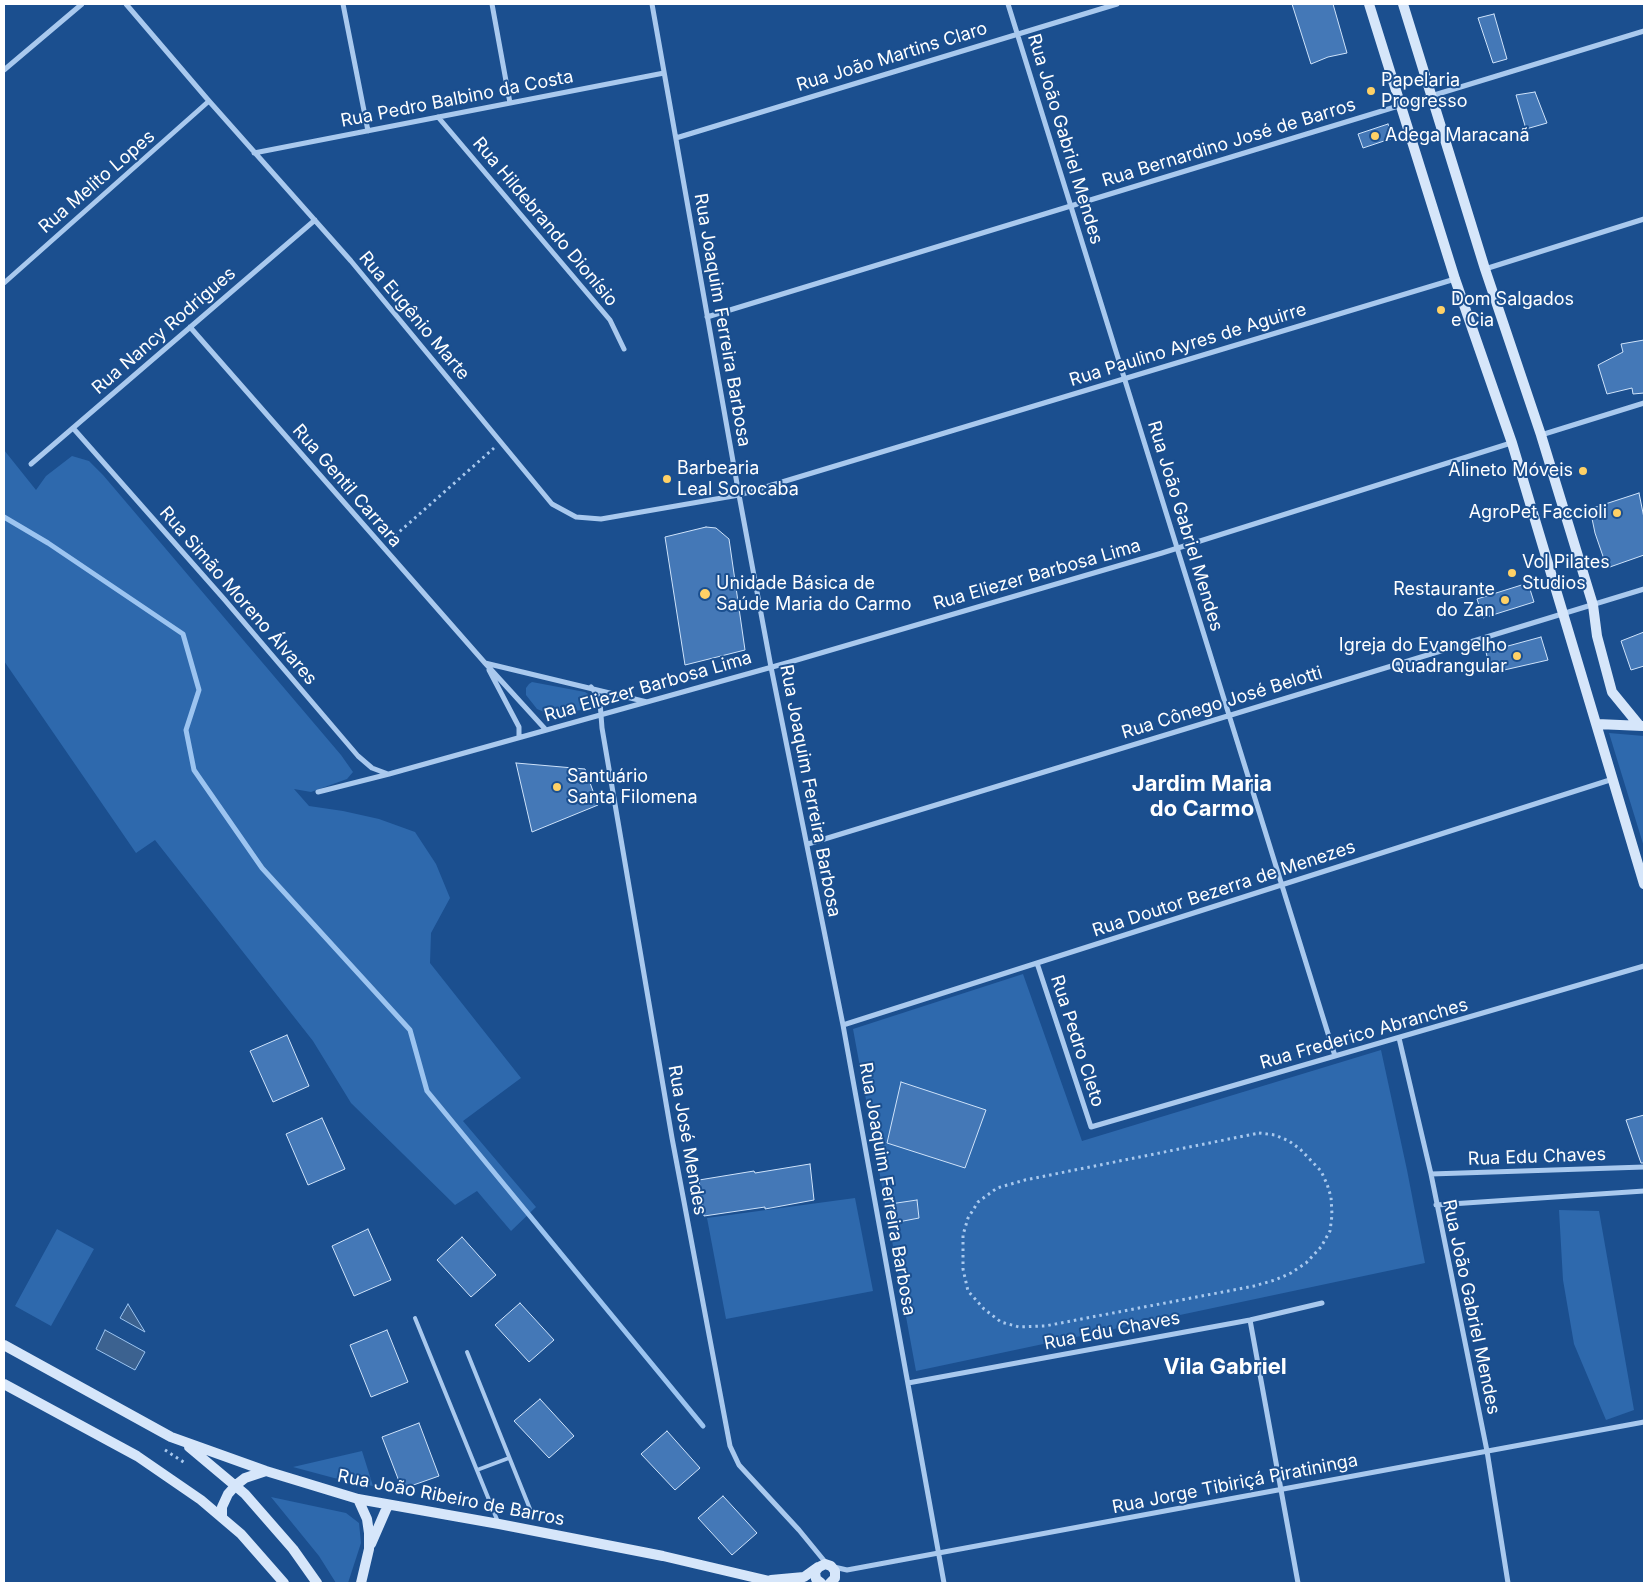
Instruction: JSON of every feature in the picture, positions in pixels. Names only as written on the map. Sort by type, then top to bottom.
[{"type":"main road","points":[[1369,4],[1455,279],[1512,443],[1644,884]]},
{"type":"main road","points":[[1403,4],[1485,269],[1541,435],[1592,605],[1597,636],[1612,692],[1641,726]]},
{"type":"main road","points":[[1597,724],[1641,726]]},
{"type":"main road","name":"Rua João Ribeiro de Barros","points":[[4,1345],[171,1437],[266,1471],[358,1499],[663,1556],[774,1582],[804,1577],[826,1566]]},
{"type":"main road","points":[[4,1384],[138,1456],[201,1500],[241,1534],[284,1583]]},
{"type":"main road","points":[[171,1437],[195,1451],[236,1485],[292,1549],[317,1583]]},
{"type":"main road","points":[[222,1517],[222,1507],[228,1494],[236,1485],[245,1478],[266,1471]]},
{"type":"main road","points":[[358,1499],[367,1519],[369,1550]]},
{"type":"main road","points":[[361,1583],[369,1550],[388,1505]]},
{"type":"main road","points":[[821,1583],[815,1576],[826,1566],[835,1571],[833,1581]]},
{"type":"street","points":[[4,70],[82,4]]},
{"type":"street","name":"Rua Eugênio Marte","points":[[126,4],[209,102],[315,220],[552,504],[576,517],[601,519],[739,495]]},
{"type":"street","points":[[343,4],[368,131]]},
{"type":"street","points":[[492,4],[510,103]]},
{"type":"street","name":"Rua Joaquim Ferreira Barbosa","points":[[652,4],[739,495],[771,667],[843,1025],[944,1583]]},
{"type":"street","name":"Rua João Gabriel Mendes","points":[[1008,4],[1335,1056]]},
{"type":"street","name":"Rua João Martins Claro","points":[[676,138],[1117,4]]},
{"type":"street","name":"Rua Bernardino José de Barros","points":[[707,318],[1644,31]]},
{"type":"street","name":"Rua Pedro Balbino da Costa","points":[[254,153],[664,73]]},
{"type":"street","name":"Rua Melito Lopes","points":[[4,283],[209,102]]},
{"type":"street","name":"Rua Hildebrando Dionísio","points":[[438,117],[610,320],[624,349]]},
{"type":"street","points":[[1485,269],[1644,219]]},
{"type":"street","name":"Rua Nancy Rodrigues","points":[[31,464],[315,220]]},
{"type":"street","name":"Rua Paulino Ayres de Aguirre","points":[[739,495],[1455,279]]},
{"type":"street","name":"Rua Gentil Carrara","points":[[190,327],[382,547],[546,730]]},
{"type":"street","points":[[1541,435],[1644,403]]},
{"type":"street","name":"Rua Simão Moreno Álvares","points":[[73,428],[358,756],[372,768],[389,774]]},
{"type":"street","name":"Rua Eliezer Barbosa Lima","points":[[318,792],[389,774],[771,667],[1177,548],[1512,443]]},
{"type":"street","name":"Rua Cônego José Belotti","points":[[808,844],[1644,589]]},
{"type":"street","points":[[485,663],[648,702]]},
{"type":"street","name":"Rua Gentil Carrara","points":[[485,663],[519,727],[519,738]]},
{"type":"street","name":"Rua José Mendes","points":[[590,688],[597,694],[600,702],[602,728],[672,1138],[730,1446],[739,1465],[799,1530],[826,1566]]},
{"type":"street","name":"Rua Doutor Bezerra de Menezes","points":[[843,1025],[1614,780]]},
{"type":"street","name":"Rua Pedro Cleto","points":[[1037,964],[1091,1127]]},
{"type":"street","name":"Rua Frederico Abranches","points":[[1091,1127],[1644,966]]},
{"type":"street","name":"Rua João Gabriel Mendes","points":[[1399,1038],[1431,1174],[1487,1451],[1508,1583]]},
{"type":"street","name":"Rua Edu Chaves","points":[[1431,1174],[1644,1167]]},
{"type":"street","points":[[1436,1205],[1644,1191]]},
{"type":"street","name":"Rua Edu Chaves","points":[[908,1383],[1250,1320],[1322,1303]]},
{"type":"street","points":[[1250,1320],[1298,1583]]},
{"type":"street","name":"Rua Jorge Tibiriçá Piratininga","points":[[826,1566],[847,1570],[1644,1422]]},
{"type":"lane","points":[[415,1318],[499,1524]]},
{"type":"lane","points":[[467,1352],[530,1509]]},
{"type":"lane","points":[[477,1470],[509,1458]]},
{"type":"path","points":[[382,547],[501,442]]},
{"type":"path","points":[[1259,1133],[1275,1135],[1289,1141],[1321,1171],[1331,1197],[1332,1215],[1330,1230],[1321,1247],[1306,1263],[1292,1273],[1274,1280],[1235,1290],[1045,1326],[1019,1326],[1001,1322],[984,1309],[968,1291],[963,1269],[963,1235],[968,1218],[978,1202],[997,1188],[1035,1178],[1259,1133]]},
{"type":"shaded area","points":[[4,450],[36,490],[46,476],[72,456],[89,461],[103,475],[341,755],[353,772],[347,779],[311,792],[294,789],[309,806],[379,819],[415,832],[436,864],[450,898],[431,933],[430,963],[521,1078],[463,1121],[536,1207],[511,1231],[477,1191],[455,1205],[351,1103],[313,1041],[155,840],[136,853],[4,661]]},
{"type":"shaded area","points":[[532,682],[585,692],[593,700],[584,709],[562,715],[551,715],[537,709],[526,695],[526,688]]},
{"type":"shaded area","points":[[1609,733],[1644,736],[1644,847]]},
{"type":"shaded area","points":[[1023,974],[1082,1141],[1381,1050],[1425,1263],[916,1371],[853,1029]]},
{"type":"shaded area","points":[[855,1198],[873,1291],[726,1319],[707,1218]]},
{"type":"shaded area","points":[[1559,1210],[1599,1211],[1634,1410],[1606,1420],[1574,1344],[1563,1280]]},
{"type":"shaded area","points":[[57,1229],[94,1249],[51,1326],[15,1306]]},
{"type":"shaded area","points":[[128,1304],[145,1332],[120,1318]]},
{"type":"shaded area","points":[[105,1330],[145,1352],[135,1370],[96,1349]]},
{"type":"shaded area","points":[[362,1451],[373,1486],[293,1467]]},
{"type":"shaded area","points":[[271,1497],[346,1513],[359,1523],[361,1543],[348,1583],[336,1583],[319,1556]]},
{"type":"building","points":[[1292,4],[1333,4],[1347,53],[1328,57],[1311,64]]},
{"type":"building","points":[[1494,14],[1507,59],[1493,63],[1478,18]]},
{"type":"building","points":[[1535,92],[1547,123],[1526,129],[1516,95]]},
{"type":"building","name":"Adega Maracanã","points":[[1388,124],[1393,138],[1363,148],[1358,134]]},
{"type":"building","points":[[1644,340],[1644,393],[1633,394],[1632,388],[1607,394],[1598,365],[1623,352],[1621,344]]},
{"type":"building","points":[[1639,493],[1644,518],[1644,555],[1607,568],[1595,533],[1590,509]]},
{"type":"building","name":"Unidade Básica de Saúde Maria do Carmo","points":[[706,527],[716,528],[729,539],[745,650],[685,665],[665,537]]},
{"type":"building","name":"Restaurante do Zan","points":[[1528,583],[1534,602],[1483,618],[1477,599]]},
{"type":"building","points":[[1644,632],[1644,666],[1631,670],[1621,641]]},
{"type":"building","name":"Igreja do Evangelho Quadrangular","points":[[1541,637],[1548,660],[1491,673],[1486,652]]},
{"type":"building","name":"Santuário Santa Filomena","points":[[516,763],[585,769],[598,805],[532,832]]},
{"type":"building","points":[[287,1035],[309,1086],[273,1102],[250,1051]]},
{"type":"building","points":[[901,1082],[986,1110],[965,1168],[887,1143]]},
{"type":"building","points":[[1644,1115],[1644,1163],[1641,1163],[1626,1120]]},
{"type":"building","points":[[322,1118],[345,1169],[308,1185],[286,1134]]},
{"type":"building","points":[[810,1164],[814,1200],[765,1209],[765,1207],[704,1216],[699,1180]]},
{"type":"building","points":[[917,1200],[919,1218],[893,1223],[890,1204]]},
{"type":"building","points":[[368,1229],[391,1280],[354,1296],[332,1246]]},
{"type":"building","points":[[462,1237],[496,1275],[471,1297],[437,1260]]},
{"type":"building","points":[[520,1303],[554,1340],[529,1362],[495,1325]]},
{"type":"building","points":[[387,1330],[408,1382],[371,1397],[350,1345]]},
{"type":"building","points":[[540,1399],[574,1436],[549,1458],[514,1421]]},
{"type":"building","points":[[419,1423],[439,1476],[402,1489],[382,1437]]},
{"type":"building","points":[[667,1431],[700,1468],[675,1490],[641,1454]]},
{"type":"building","points":[[723,1496],[757,1533],[732,1555],[698,1518]]},
{"type":"waterway","points":[[4,517],[48,543],[183,634],[199,690],[186,730],[194,770],[262,868],[410,1030],[427,1091],[703,1426]]},
{"type":"place","name":"Papelaria Progresso","points":[[1371,91]]},
{"type":"place","name":"Adega Maracanã","points":[[1375,136]]},
{"type":"place","name":"Dom Salgados e Cia","points":[[1441,310]]},
{"type":"place","name":"Alineto Móveis","points":[[1583,471]]},
{"type":"place","name":"Barbearia Leal Sorocaba","points":[[667,479]]},
{"type":"place","name":"AgroPet Faccioli","points":[[1617,513]]},
{"type":"place","name":"Vol Pilates Studios","points":[[1512,573]]},
{"type":"place","name":"Unidade Básica de Saúde Maria do Carmo","points":[[705,594]]},
{"type":"place","name":"Restaurante do Zan","points":[[1505,600]]},
{"type":"place","name":"Igreja do Evangelho Quadrangular","points":[[1517,656]]},
{"type":"place","name":"Santuário Santa Filomena","points":[[557,787]]},
{"type":"district","name":"Jardim Maria do Carmo","points":[[1202,796]]},
{"type":"district","name":"Vila Gabriel","points":[[1225,1367]]}]
